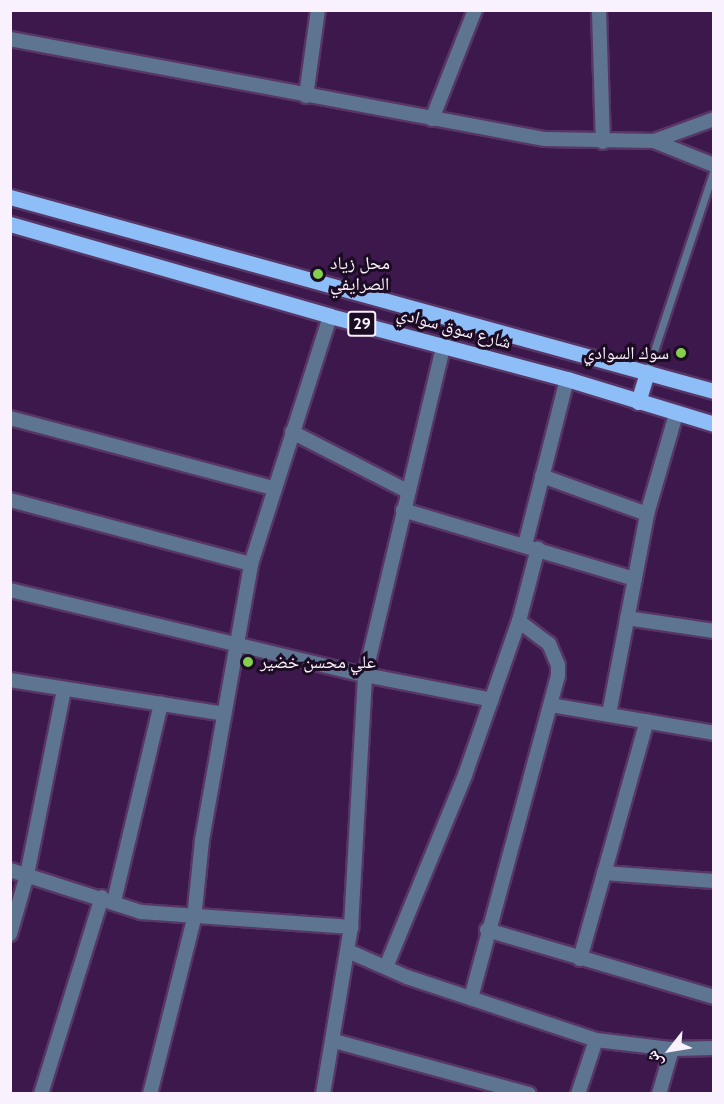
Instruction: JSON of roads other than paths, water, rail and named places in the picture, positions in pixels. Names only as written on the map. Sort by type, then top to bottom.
[{"type":"main road","name":"شارع سوق سوادي","points":[[10,197],[714,391]]},
{"type":"main road","name":"شارع سوق سوادي","points":[[10,224],[330,316],[567,379],[714,424]]},
{"type":"main road","points":[[638,402],[647,372]]},
{"type":"street","points":[[306,96],[318,10]]},
{"type":"street","points":[[432,119],[475,10]]},
{"type":"street","points":[[599,10],[603,142]]},
{"type":"street","points":[[10,39],[544,139],[603,142],[654,141],[714,118]]},
{"type":"street","points":[[654,141],[714,165]]},
{"type":"street","points":[[150,1094],[194,918],[201,840],[234,644],[251,564],[273,488],[330,316]]},
{"type":"street","points":[[323,1094],[334,1041],[351,927],[365,675],[444,345]]},
{"type":"street","points":[[386,967],[465,775],[519,621],[542,476],[567,379]]},
{"type":"street","points":[[609,714],[647,514],[676,414]]},
{"type":"street","points":[[10,418],[273,488]]},
{"type":"street","points":[[292,432],[409,492]]},
{"type":"street","points":[[542,476],[647,514]]},
{"type":"street","points":[[10,500],[251,564]]},
{"type":"street","points":[[404,510],[635,579]]},
{"type":"street","points":[[10,590],[365,675],[492,700]]},
{"type":"street","points":[[627,618],[714,632]]},
{"type":"street","points":[[471,998],[487,930],[552,705],[558,665],[555,653],[519,621]]},
{"type":"street","points":[[10,680],[224,714]]},
{"type":"street","points":[[10,934],[27,874],[64,689]]},
{"type":"street","points":[[40,1094],[108,899],[161,704]]},
{"type":"street","points":[[552,705],[714,733]]},
{"type":"street","points":[[580,959],[647,721]]},
{"type":"street","points":[[10,870],[108,899],[141,912],[194,918],[351,927]]},
{"type":"street","points":[[604,873],[714,881]]},
{"type":"street","points":[[487,930],[714,997]]},
{"type":"street","points":[[348,951],[471,998],[596,1040],[672,1049],[714,1048]]},
{"type":"street","points":[[578,1094],[596,1040]]},
{"type":"street","points":[[334,1041],[529,1094]]},
{"type":"street","points":[[659,1094],[672,1049]]},
{"type":"lane","points":[[647,372],[714,170]]},
{"type":"place","name":"محل زياد الصرايفي","points":[[318,274]]},
{"type":"place","name":"سوك السوادي","points":[[681,353]]},
{"type":"place","name":"علي محسن خضير","points":[[248,662]]}]
